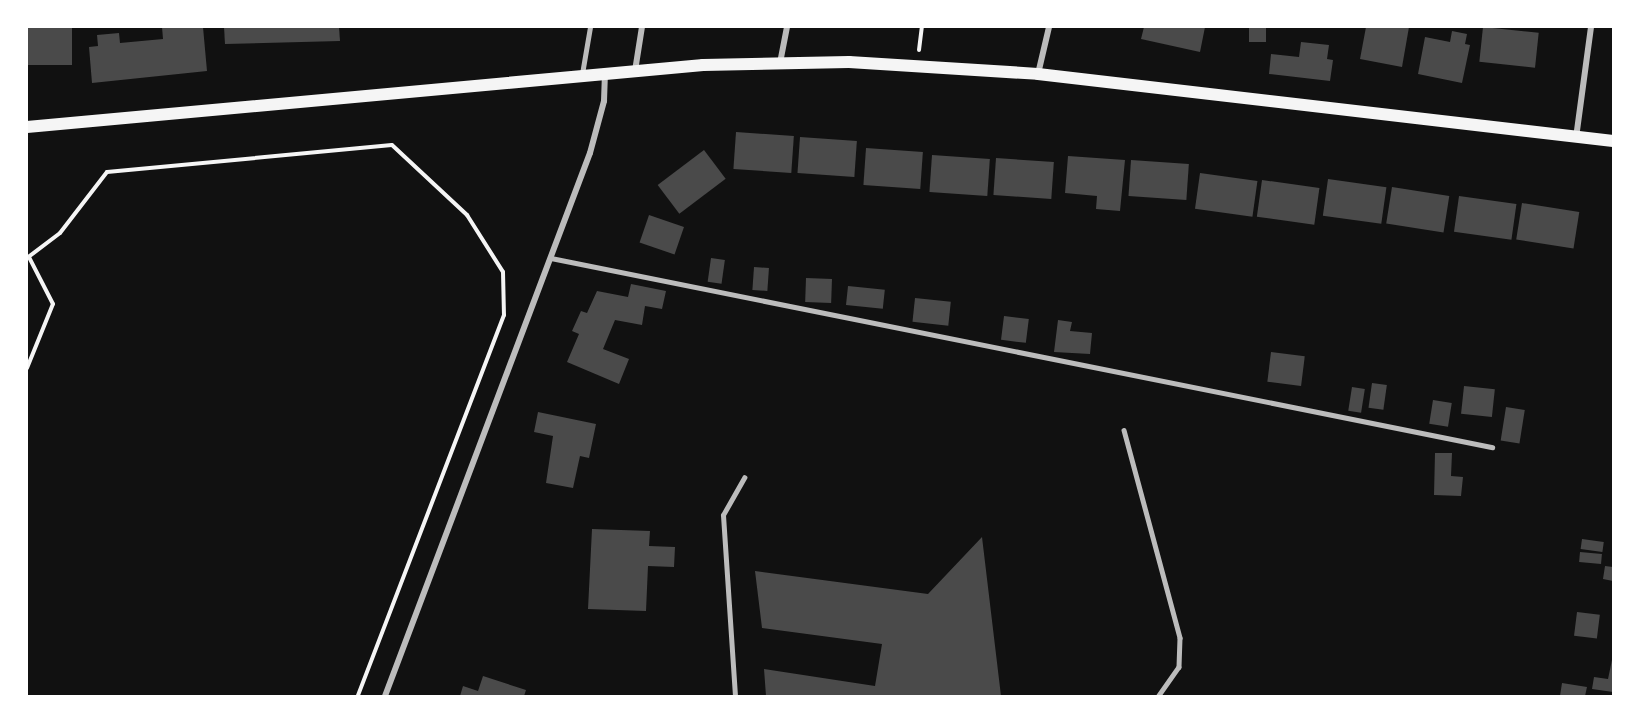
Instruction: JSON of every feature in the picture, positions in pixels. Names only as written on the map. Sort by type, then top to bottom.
[{"type":"main road","points":[[27,127],[635,71],[780,63],[849,62],[1038,74],[1613,141]]},
{"type":"street","points":[[635,71],[642,27]]},
{"type":"street","points":[[780,63],[787,27]]},
{"type":"street","points":[[1038,74],[1049,27]]},
{"type":"street","points":[[1575,138],[1591,27]]},
{"type":"street","points":[[385,696],[590,153],[604,101],[605,75]]},
{"type":"lane","points":[[581,77],[590,27]]},
{"type":"lane","points":[[551,258],[1492,447]]},
{"type":"lane","points":[[1124,430],[1180,638],[1179,667],[1160,696]]},
{"type":"lane","points":[[735,696],[723,515],[744,478]]},
{"type":"path","points":[[27,368],[53,304],[28,257],[60,233],[107,172],[392,145],[467,215],[503,272],[504,315],[358,696]]},
{"type":"building","points":[[27,27],[72,27],[72,65],[27,65]]},
{"type":"building","points":[[162,27],[203,27],[207,71],[92,83],[89,47],[98,46],[97,35],[119,33],[120,43],[163,39]]},
{"type":"building","points":[[224,27],[339,27],[340,41],[225,44]]},
{"type":"building","points":[[1144,27],[1205,27],[1200,52],[1141,39]]},
{"type":"building","points":[[1249,27],[1266,27],[1266,42],[1249,42]]},
{"type":"building","points":[[1366,27],[1409,27],[1402,67],[1360,59]]},
{"type":"building","points":[[1483,27],[1539,33],[1535,68],[1479,62]]},
{"type":"building","points":[[1452,31],[1467,34],[1465,44],[1470,45],[1462,83],[1418,74],[1425,37],[1450,42]]},
{"type":"building","points":[[1301,42],[1329,45],[1327,59],[1333,60],[1330,81],[1269,74],[1271,54],[1299,57]]},
{"type":"building","points":[[736,132],[794,136],[791,173],[733,169]]},
{"type":"building","points":[[800,137],[857,141],[854,177],[797,173]]},
{"type":"building","points":[[866,148],[923,152],[920,189],[863,185]]},
{"type":"building","points":[[704,150],[726,179],[679,214],[658,185]]},
{"type":"building","points":[[932,155],[990,159],[987,196],[929,192]]},
{"type":"building","points":[[1068,156],[1125,160],[1120,211],[1096,209],[1097,196],[1065,193]]},
{"type":"building","points":[[996,158],[1054,162],[1051,199],[993,195]]},
{"type":"building","points":[[1131,160],[1189,164],[1186,200],[1128,196]]},
{"type":"building","points":[[1200,173],[1257,181],[1252,217],[1195,209]]},
{"type":"building","points":[[1328,179],[1386,187],[1381,224],[1323,216]]},
{"type":"building","points":[[1262,180],[1319,188],[1314,225],[1257,217]]},
{"type":"building","points":[[1392,187],[1449,196],[1443,233],[1386,224]]},
{"type":"building","points":[[1459,196],[1516,204],[1511,240],[1454,232]]},
{"type":"building","points":[[1522,203],[1579,212],[1573,249],[1516,240]]},
{"type":"building","points":[[649,215],[684,227],[675,254],[640,242]]},
{"type":"building","points":[[711,258],[725,260],[722,284],[708,282]]},
{"type":"building","points":[[754,267],[769,268],[767,291],[752,290]]},
{"type":"building","points":[[806,278],[832,279],[831,303],[805,302]]},
{"type":"building","points":[[631,284],[666,291],[662,309],[645,306],[642,325],[615,320],[603,349],[629,359],[619,384],[567,362],[579,334],[572,331],[581,311],[587,313],[597,291],[628,297]]},
{"type":"building","points":[[848,286],[885,290],[883,309],[846,305]]},
{"type":"building","points":[[915,298],[951,302],[948,326],[912,322]]},
{"type":"building","points":[[1004,316],[1029,319],[1026,343],[1001,340]]},
{"type":"building","points":[[1058,320],[1072,322],[1070,331],[1092,333],[1090,354],[1054,352]]},
{"type":"building","points":[[1271,352],[1305,356],[1301,386],[1267,382]]},
{"type":"building","points":[[1372,383],[1387,385],[1383,410],[1369,408]]},
{"type":"building","points":[[1464,386],[1495,389],[1492,417],[1461,414]]},
{"type":"building","points":[[1352,387],[1365,389],[1361,413],[1348,411]]},
{"type":"building","points":[[1433,400],[1452,403],[1448,427],[1429,424]]},
{"type":"building","points":[[1506,407],[1525,410],[1519,444],[1501,441]]},
{"type":"building","points":[[538,412],[596,424],[589,458],[580,456],[573,488],[546,483],[553,436],[534,432]]},
{"type":"building","points":[[1435,453],[1452,453],[1451,476],[1463,477],[1461,496],[1434,495]]},
{"type":"building","points":[[592,529],[650,531],[649,546],[675,547],[674,567],[648,566],[646,611],[588,609]]},
{"type":"building","points":[[982,537],[1001,696],[766,696],[764,669],[875,686],[882,644],[762,628],[755,571],[928,594]]},
{"type":"building","points":[[1582,539],[1604,542],[1602,552],[1581,549]]},
{"type":"building","points":[[1580,552],[1602,554],[1601,564],[1579,562]]},
{"type":"building","points":[[1605,566],[1613,567],[1613,581],[1603,579]]},
{"type":"building","points":[[1577,612],[1600,615],[1597,639],[1574,636]]},
{"type":"building","points":[[1613,655],[1613,692],[1592,689],[1594,677],[1608,679]]},
{"type":"building","points":[[483,676],[526,690],[524,696],[460,696],[463,686],[478,691]]},
{"type":"building","points":[[1562,683],[1587,687],[1585,696],[1560,696]]}]
